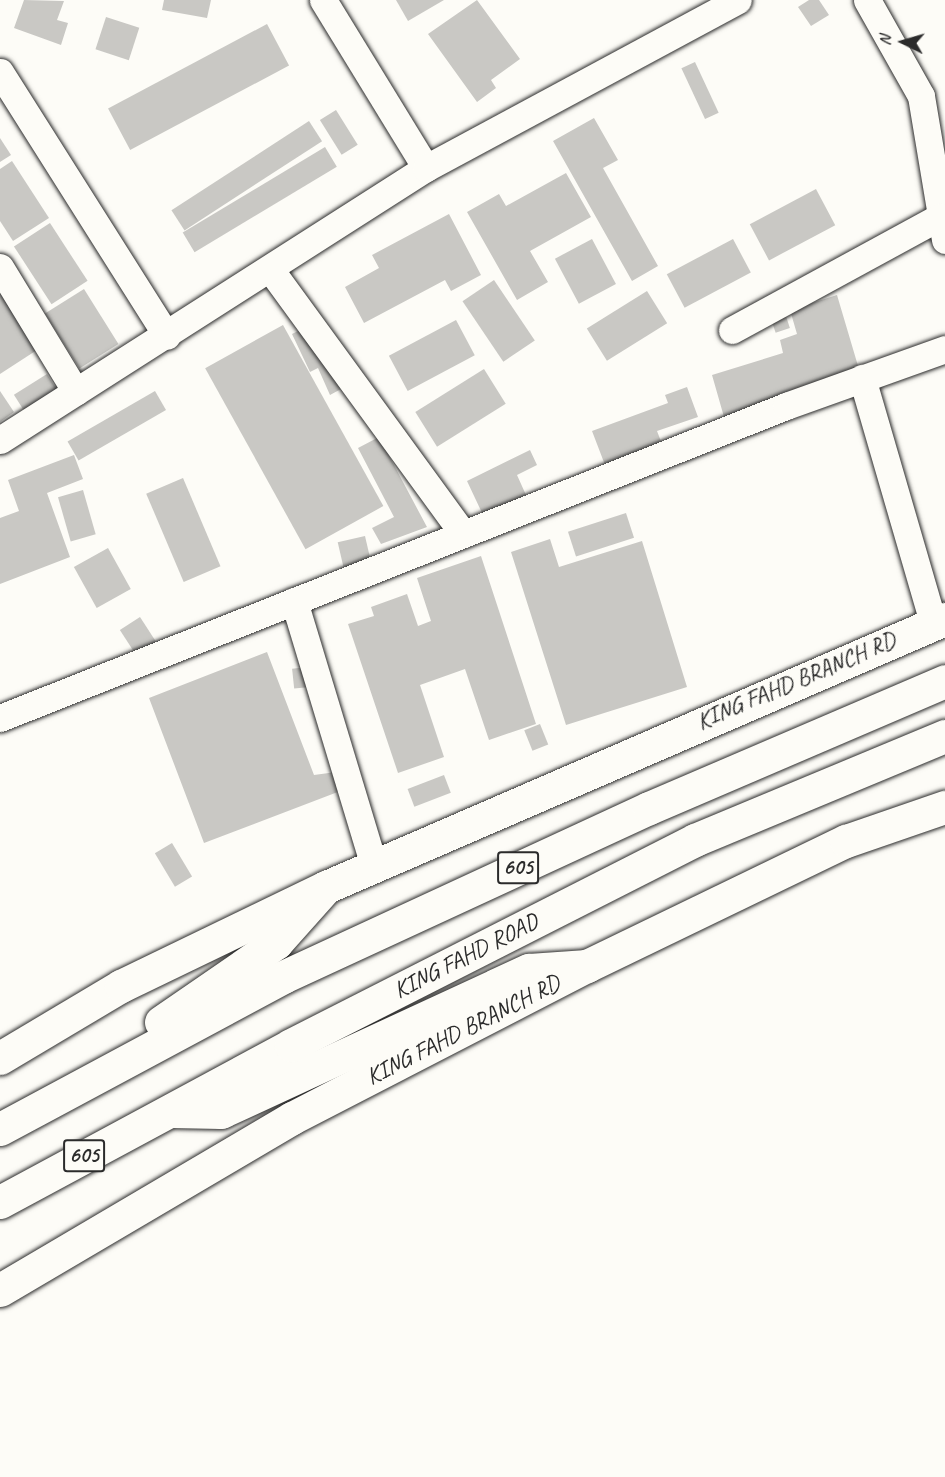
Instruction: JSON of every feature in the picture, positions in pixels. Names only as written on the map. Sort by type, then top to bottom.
[{"type":"main road","name":"KING FAHD BRANCH RD","points":[[0,1058],[121,986],[326,887],[939,621]]},
{"type":"main road","name":"605","points":[[0,1129],[284,977],[649,808],[945,681]]},
{"type":"main road","name":"KING FAHD ROAD","points":[[0,1202],[169,1111],[695,840],[945,736]]},
{"type":"main road","name":"KING FAHD BRANCH RD","points":[[0,1290],[292,1118],[587,966],[846,841],[945,807]]},
{"type":"main road","points":[[101,1075],[163,1021],[276,943],[326,887]]},
{"type":"main road","points":[[169,1111],[222,1112],[529,970],[587,966]]},
{"type":"street","points":[[322,0],[426,168]]},
{"type":"street","points":[[0,440],[167,336],[426,168],[738,0]]},
{"type":"street","points":[[732,330],[942,228],[921,96],[867,0]]},
{"type":"street","points":[[0,72],[167,336]]},
{"type":"street","points":[[0,267],[76,392]]},
{"type":"street","points":[[270,269],[463,534]]},
{"type":"street","points":[[0,718],[862,378],[945,349]]},
{"type":"street","points":[[862,378],[939,621]]},
{"type":"street","points":[[294,601],[374,866]]},
{"type":"building","points":[[24,0],[64,1],[57,20],[68,23],[61,45],[14,28]]},
{"type":"building","points":[[164,0],[211,0],[207,18],[162,10]]},
{"type":"building","points":[[396,0],[444,0],[408,21]]},
{"type":"building","points":[[477,0],[520,59],[491,80],[496,88],[477,102],[428,34]]},
{"type":"building","points":[[809,0],[819,0],[829,15],[811,26],[798,7]]},
{"type":"building","points":[[106,17],[139,28],[129,60],[95,49]]},
{"type":"building","points":[[267,24],[289,65],[130,150],[108,109]]},
{"type":"building","points":[[695,62],[719,113],[705,119],[681,68]]},
{"type":"building","points":[[336,110],[358,145],[342,155],[320,120]]},
{"type":"building","points":[[594,118],[618,160],[603,168],[658,266],[632,281],[553,141]]},
{"type":"building","points":[[309,121],[322,141],[185,230],[171,210]]},
{"type":"building","points":[[0,138],[11,155],[0,162]]},
{"type":"building","points":[[325,147],[337,167],[195,252],[183,232]]},
{"type":"building","points":[[12,161],[49,218],[13,241],[0,221],[0,169]]},
{"type":"building","points":[[566,173],[591,217],[530,251],[548,282],[517,300],[467,212],[499,194],[506,206]]},
{"type":"building","points":[[816,189],[835,225],[769,260],[750,224]]},
{"type":"building","points":[[449,214],[481,275],[451,291],[445,280],[364,323],[345,287],[379,268],[372,255]]},
{"type":"building","points":[[50,223],[88,281],[52,304],[14,246]]},
{"type":"building","points":[[592,239],[616,284],[579,304],[555,259]]},
{"type":"building","points":[[733,239],[751,273],[685,308],[667,274]]},
{"type":"building","points":[[494,280],[535,341],[503,362],[462,301]]},
{"type":"building","points":[[84,289],[118,344],[79,368],[45,313]]},
{"type":"building","points":[[647,291],[667,323],[607,361],[587,329]]},
{"type":"building","points":[[0,293],[37,350],[0,374]]},
{"type":"building","points":[[837,295],[861,376],[724,417],[712,375],[783,353],[780,340],[797,334],[790,310]]},
{"type":"building","points":[[784,310],[790,328],[776,333],[770,315]]},
{"type":"building","points":[[456,320],[475,355],[408,391],[389,356]]},
{"type":"building","points":[[283,325],[383,506],[306,549],[205,368]]},
{"type":"building","points":[[310,325],[341,389],[330,395],[318,368],[310,372],[292,334]]},
{"type":"building","points":[[484,369],[506,404],[437,447],[415,412]]},
{"type":"building","points":[[47,374],[57,390],[24,411],[14,395]]},
{"type":"building","points":[[687,387],[698,417],[657,431],[662,444],[605,465],[592,431],[668,403],[665,395]]},
{"type":"building","points":[[0,391],[14,412],[0,422]]},
{"type":"building","points":[[155,391],[166,410],[79,461],[68,441]]},
{"type":"building","points":[[379,437],[427,527],[381,544],[372,528],[394,517],[358,448]]},
{"type":"building","points":[[530,450],[537,465],[517,475],[526,495],[483,515],[467,481]]},
{"type":"building","points":[[74,455],[83,479],[47,493],[70,557],[0,584],[0,518],[19,511],[8,480]]},
{"type":"building","points":[[183,478],[221,566],[184,582],[146,494]]},
{"type":"building","points":[[83,490],[96,534],[71,541],[58,497]]},
{"type":"building","points":[[626,513],[634,538],[576,557],[568,532]]},
{"type":"building","points":[[365,536],[371,562],[344,569],[338,542]]},
{"type":"building","points":[[550,539],[559,567],[642,541],[687,687],[566,725],[511,552]]},
{"type":"building","points":[[108,548],[131,589],[97,608],[74,567]]},
{"type":"building","points":[[481,556],[536,724],[489,740],[465,669],[420,685],[444,757],[398,773],[348,624],[374,616],[371,607],[407,594],[418,626],[431,621],[417,578]]},
{"type":"building","points":[[140,617],[158,645],[138,658],[120,630]]},
{"type":"building","points":[[267,652],[314,775],[336,772],[343,790],[204,843],[149,698]]},
{"type":"building","points":[[308,667],[310,687],[294,689],[292,669]]},
{"type":"building","points":[[540,724],[548,744],[532,751],[524,730]]},
{"type":"building","points":[[444,775],[451,793],[414,807],[408,789]]},
{"type":"building","points":[[172,843],[192,876],[175,887],[155,853]]}]
